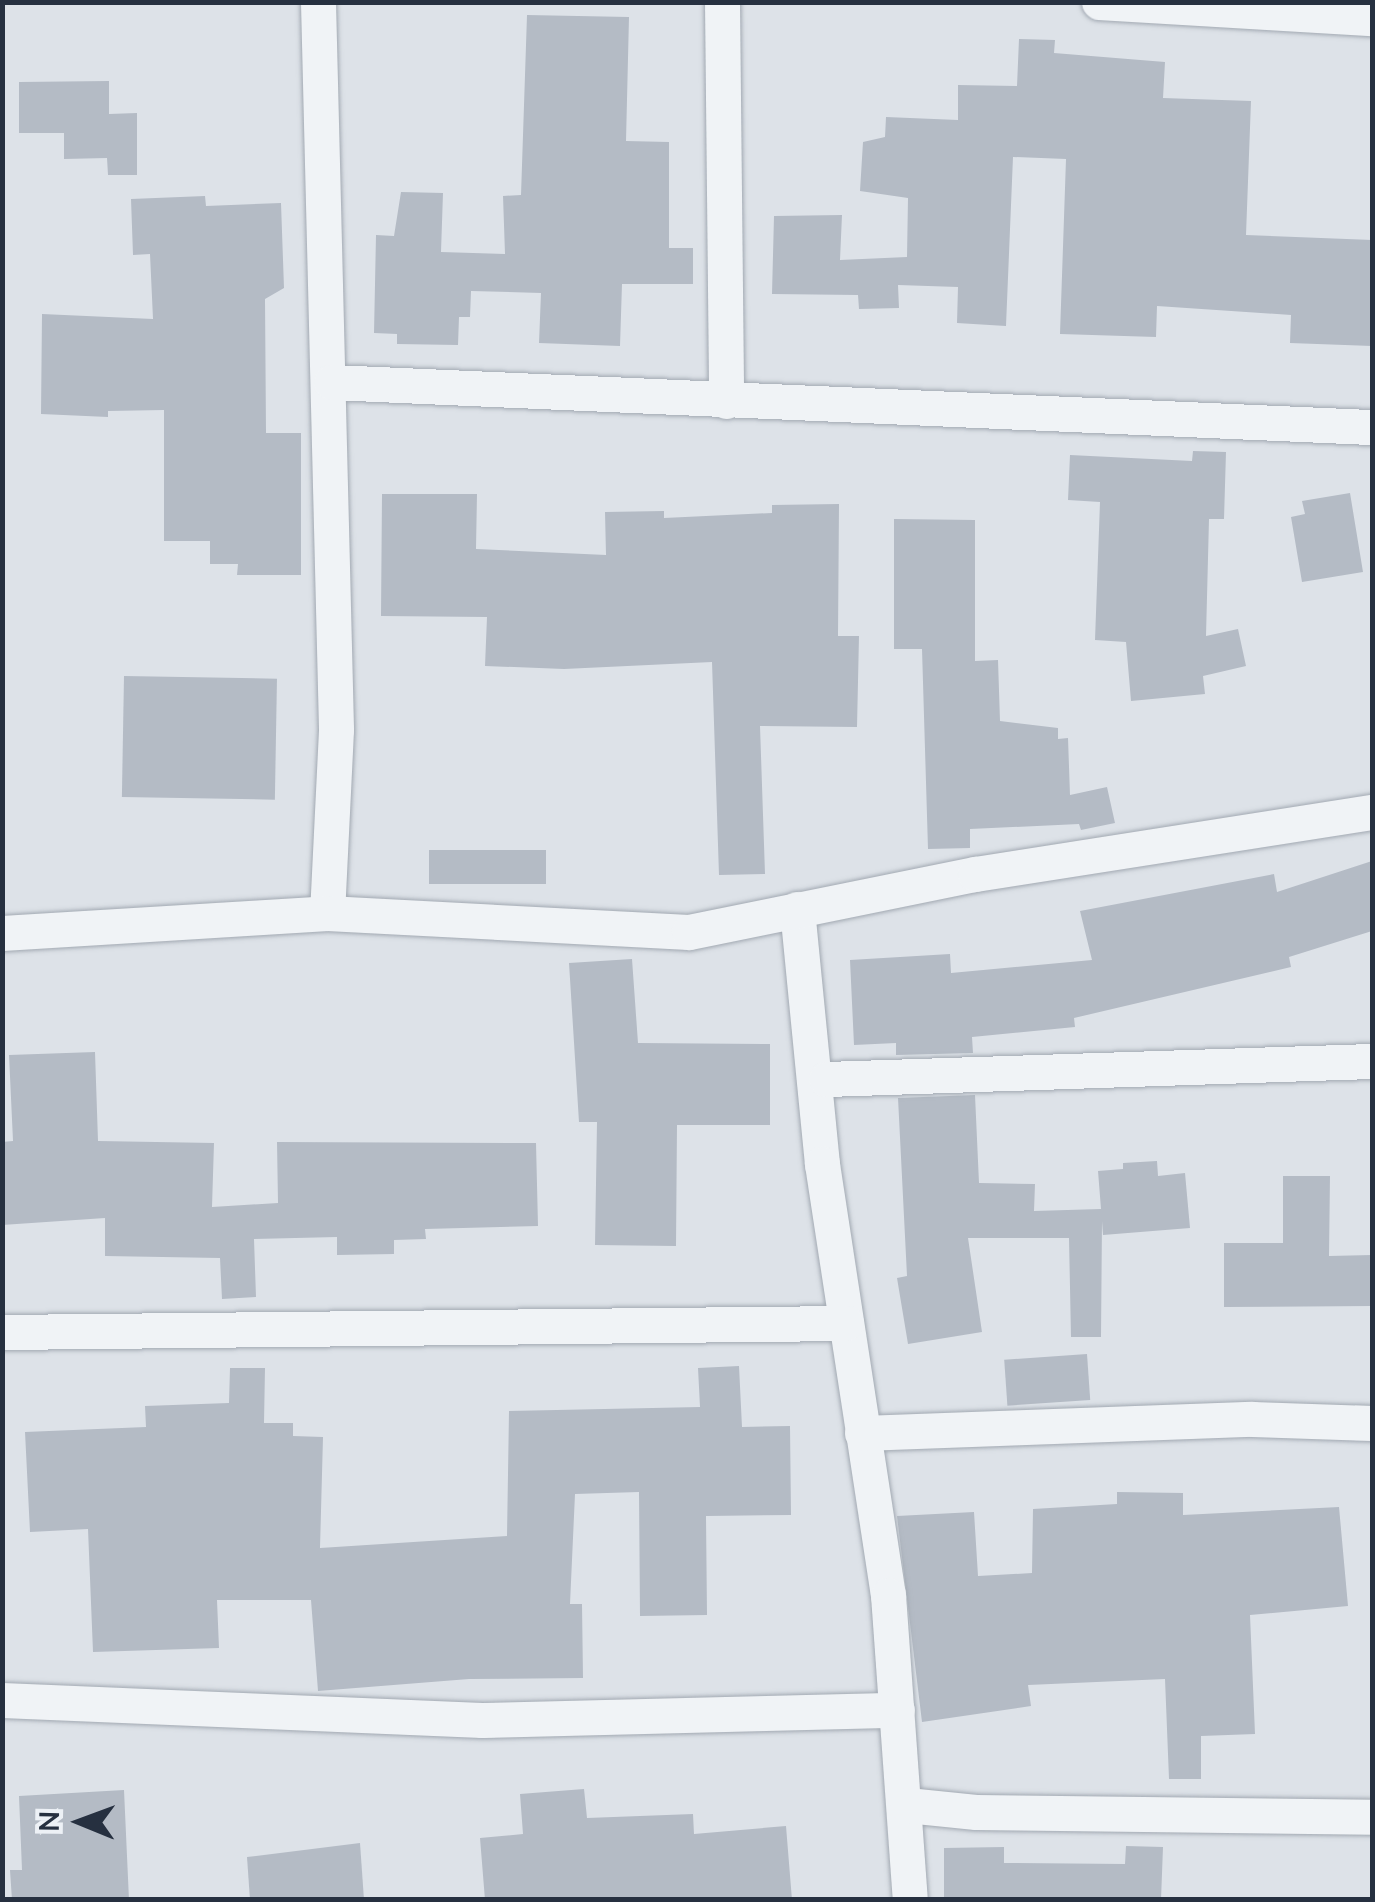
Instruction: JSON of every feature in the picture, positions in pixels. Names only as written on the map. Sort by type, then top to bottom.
[{"type":"street","points":[[318,2],[331,382],[336,730],[326,913]]},
{"type":"street","points":[[722,2],[726,401]]},
{"type":"street","points":[[1099,2],[1372,18]]},
{"type":"street","points":[[331,382],[1372,427]]},
{"type":"street","points":[[2,933],[326,913],[689,932],[797,909],[1372,812]]},
{"type":"street","points":[[797,909],[822,1164],[888,1595],[907,1805],[910,1900]]},
{"type":"street","points":[[826,1080],[1372,1062]]},
{"type":"street","points":[[2,1332],[846,1324]]},
{"type":"street","points":[[862,1434],[1252,1419],[1372,1423]]},
{"type":"street","points":[[2,1700],[482,1720],[897,1710]]},
{"type":"street","points":[[907,1805],[976,1812],[1372,1817]]},
{"type":"building","points":[[527,15],[629,17],[626,141],[669,142],[669,248],[693,248],[693,284],[622,284],[620,346],[539,343],[541,293],[471,291],[470,317],[459,317],[458,345],[397,344],[397,334],[374,333],[376,235],[394,236],[401,192],[443,193],[441,252],[505,254],[503,196],[521,195]]},
{"type":"building","points":[[1019,39],[1055,40],[1054,53],[1165,62],[1163,98],[1251,101],[1246,235],[1372,240],[1372,346],[1290,343],[1291,315],[1157,306],[1156,337],[1060,334],[1066,159],[1013,157],[1006,326],[957,323],[958,287],[898,285],[899,308],[859,309],[858,295],[772,294],[774,216],[842,215],[840,260],[907,257],[908,198],[860,191],[863,142],[885,137],[886,117],[958,120],[958,85],[1017,86]]},
{"type":"building","points":[[109,81],[109,114],[137,113],[137,175],[108,175],[107,158],[64,159],[64,133],[19,133],[19,82]]},
{"type":"building","points":[[205,196],[206,206],[281,203],[284,288],[265,299],[266,433],[301,433],[301,575],[237,575],[238,564],[210,564],[210,541],[164,541],[164,410],[108,411],[108,417],[41,414],[42,314],[153,319],[150,254],[133,255],[131,199]]},
{"type":"building","points":[[1193,451],[1226,452],[1224,519],[1209,519],[1206,636],[1238,629],[1246,666],[1203,676],[1205,694],[1131,701],[1126,642],[1095,640],[1100,502],[1068,500],[1070,455],[1192,461]]},
{"type":"building","points":[[1350,493],[1363,572],[1302,582],[1291,517],[1305,514],[1302,501]]},
{"type":"building","points":[[382,494],[477,494],[476,549],[606,555],[605,512],[664,511],[664,518],[772,513],[772,505],[839,504],[838,636],[859,636],[857,727],[760,726],[765,874],[719,875],[712,662],[564,669],[485,666],[487,617],[381,616]]},
{"type":"building","points":[[894,519],[975,520],[975,661],[998,660],[1000,721],[1058,728],[1058,739],[1068,738],[1070,795],[1107,787],[1115,823],[1081,830],[1079,824],[970,829],[970,848],[928,849],[922,649],[894,649]]},
{"type":"building","points":[[124,676],[277,679],[275,800],[122,797]]},
{"type":"building","points":[[429,850],[546,850],[546,884],[429,884]]},
{"type":"building","points":[[1372,861],[1372,931],[1289,957],[1291,967],[1074,1018],[1075,1027],[972,1037],[973,1053],[896,1055],[896,1043],[854,1045],[850,960],[950,954],[951,973],[1092,960],[1080,911],[1274,874],[1277,892]]},
{"type":"building","points":[[632,959],[638,1043],[770,1044],[770,1125],[677,1125],[676,1246],[595,1245],[597,1122],[579,1122],[569,963]]},
{"type":"building","points":[[95,1052],[98,1141],[214,1143],[212,1207],[278,1203],[277,1142],[536,1143],[538,1226],[425,1229],[426,1239],[394,1240],[394,1254],[337,1255],[337,1237],[254,1239],[256,1297],[222,1299],[220,1258],[105,1256],[105,1218],[2,1225],[2,1142],[13,1141],[9,1055]]},
{"type":"building","points":[[975,1095],[979,1183],[1035,1184],[1034,1211],[1101,1209],[1098,1171],[1123,1169],[1123,1163],[1157,1161],[1158,1176],[1185,1173],[1190,1228],[1103,1235],[1102,1221],[1101,1337],[1071,1337],[1069,1238],[968,1238],[982,1332],[908,1344],[897,1278],[907,1276],[898,1098]]},
{"type":"building","points":[[1283,1176],[1330,1176],[1329,1256],[1372,1255],[1372,1306],[1224,1307],[1224,1243],[1283,1243]]},
{"type":"building","points":[[1087,1354],[1090,1400],[1007,1406],[1004,1360]]},
{"type":"building","points":[[739,1366],[742,1427],[790,1426],[791,1515],[706,1516],[707,1615],[640,1616],[639,1492],[575,1494],[570,1604],[582,1604],[583,1678],[469,1679],[318,1691],[311,1600],[217,1600],[219,1648],[93,1652],[88,1529],[30,1532],[25,1432],[146,1427],[145,1406],[229,1403],[230,1368],[265,1368],[264,1423],[293,1423],[293,1436],[323,1437],[320,1548],[507,1536],[509,1411],[700,1407],[698,1368]]},
{"type":"building","points":[[1117,1492],[1183,1493],[1183,1515],[1339,1507],[1348,1606],[1250,1615],[1255,1734],[1201,1736],[1201,1779],[1169,1779],[1165,1679],[1028,1685],[1031,1706],[922,1722],[897,1516],[974,1512],[978,1576],[1032,1573],[1033,1509],[1117,1504]]},
{"type":"building","points":[[584,1789],[587,1818],[693,1814],[694,1834],[786,1826],[792,1900],[485,1900],[480,1838],[523,1834],[520,1794]]},
{"type":"building","points":[[124,1790],[129,1900],[12,1900],[10,1870],[22,1870],[19,1796]]},
{"type":"building","points":[[360,1843],[364,1900],[250,1900],[247,1857]]},
{"type":"building","points":[[1126,1846],[1163,1847],[1161,1900],[944,1900],[944,1848],[1004,1847],[1004,1863],[1125,1864]]}]
